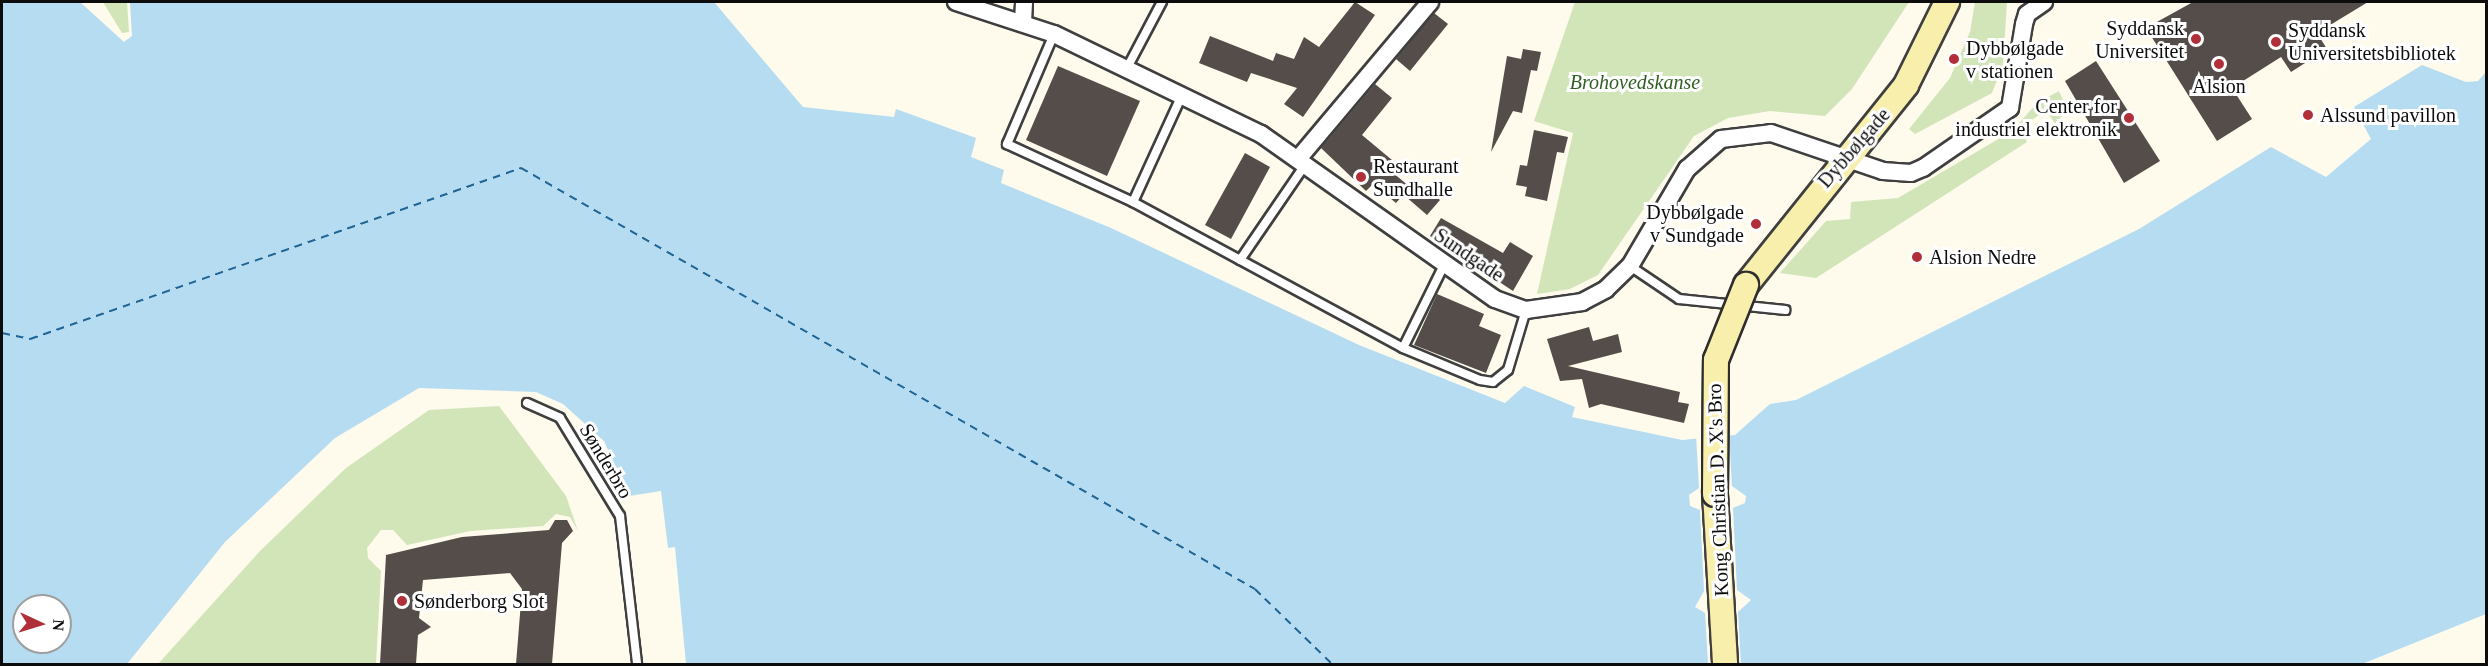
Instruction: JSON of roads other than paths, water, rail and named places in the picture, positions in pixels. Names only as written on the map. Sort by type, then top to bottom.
[{"type":"street","name":"Sundgade","points":[[956,2],[1054,34],[1182,95],[1302,161],[1444,265],[1495,299],[1526,310],[1582,302],[1630,266],[1687,169],[1721,139],[1771,133],[1848,155]]},
{"type":"street","points":[[1023,22],[1024,2]]},
{"type":"street","points":[[1302,161],[1430,2]]},
{"type":"street","name":"Dybbølgade","points":[[1746,285],[1905,85],[1947,2]]},
{"type":"street","points":[[1848,155],[1883,171],[1911,173],[2004,115],[2016,94],[2027,8],[2044,2]]},
{"type":"street","name":"Kong Christian D. X's Bro","points":[[1725,664],[1712,391],[1723,331],[1746,285]]},
{"type":"lane","points":[[1126,68],[1162,2]]},
{"type":"lane","points":[[1054,34],[1007,144],[1133,202],[1403,348],[1493,382],[1508,370],[1526,310]]},
{"type":"lane","points":[[1133,202],[1182,95]]},
{"type":"lane","points":[[1240,260],[1302,161]]},
{"type":"lane","points":[[1403,348],[1444,265]]},
{"type":"lane","points":[[1630,266],[1679,299],[1785,310]]},
{"type":"lane","name":"Sønderbro","points":[[527,403],[560,418],[620,516],[637,664]]},
{"type":"water","points":[[2,2],[80,2],[124,42],[132,36],[130,2],[714,2],[803,107],[894,117],[896,109],[976,138],[971,157],[1004,170],[1001,183],[1111,228],[1359,345],[1505,403],[1524,386],[1575,407],[1572,417],[1682,440],[1735,435],[1770,404],[1796,400],[2139,229],[2271,147],[2326,177],[2371,139],[2354,107],[2422,65],[2466,82],[2478,81],[2486,72],[2486,614],[2362,664],[686,664],[675,547],[668,548],[661,491],[629,496],[604,441],[563,404],[536,392],[419,388],[335,438],[225,542],[127,664],[2,664]]},
{"type":"place","name":"Syddansk Universitet","points":[[2196,39]]},
{"type":"place","name":"Syddansk Universitetsbibliotek","points":[[2276,42]]},
{"type":"place","name":"Dybbølgade v stationen","points":[[1954,59]]},
{"type":"place","name":"Alsion","points":[[2219,64]]},
{"type":"place","name":"Alssund pavillon","points":[[2308,115]]},
{"type":"place","name":"Center for industriel elektronik","points":[[2129,118]]},
{"type":"place","name":"Restaurant Sundhalle","points":[[1361,177]]},
{"type":"place","name":"Dybbølgade v Sundgade","points":[[1756,224]]},
{"type":"place","name":"Alsion Nedre","points":[[1917,257]]},
{"type":"place","name":"Sønderborg Slot","points":[[402,601]]},
{"type":"park label","name":"Brohovedskanse","points":[[1635,82]]}]
